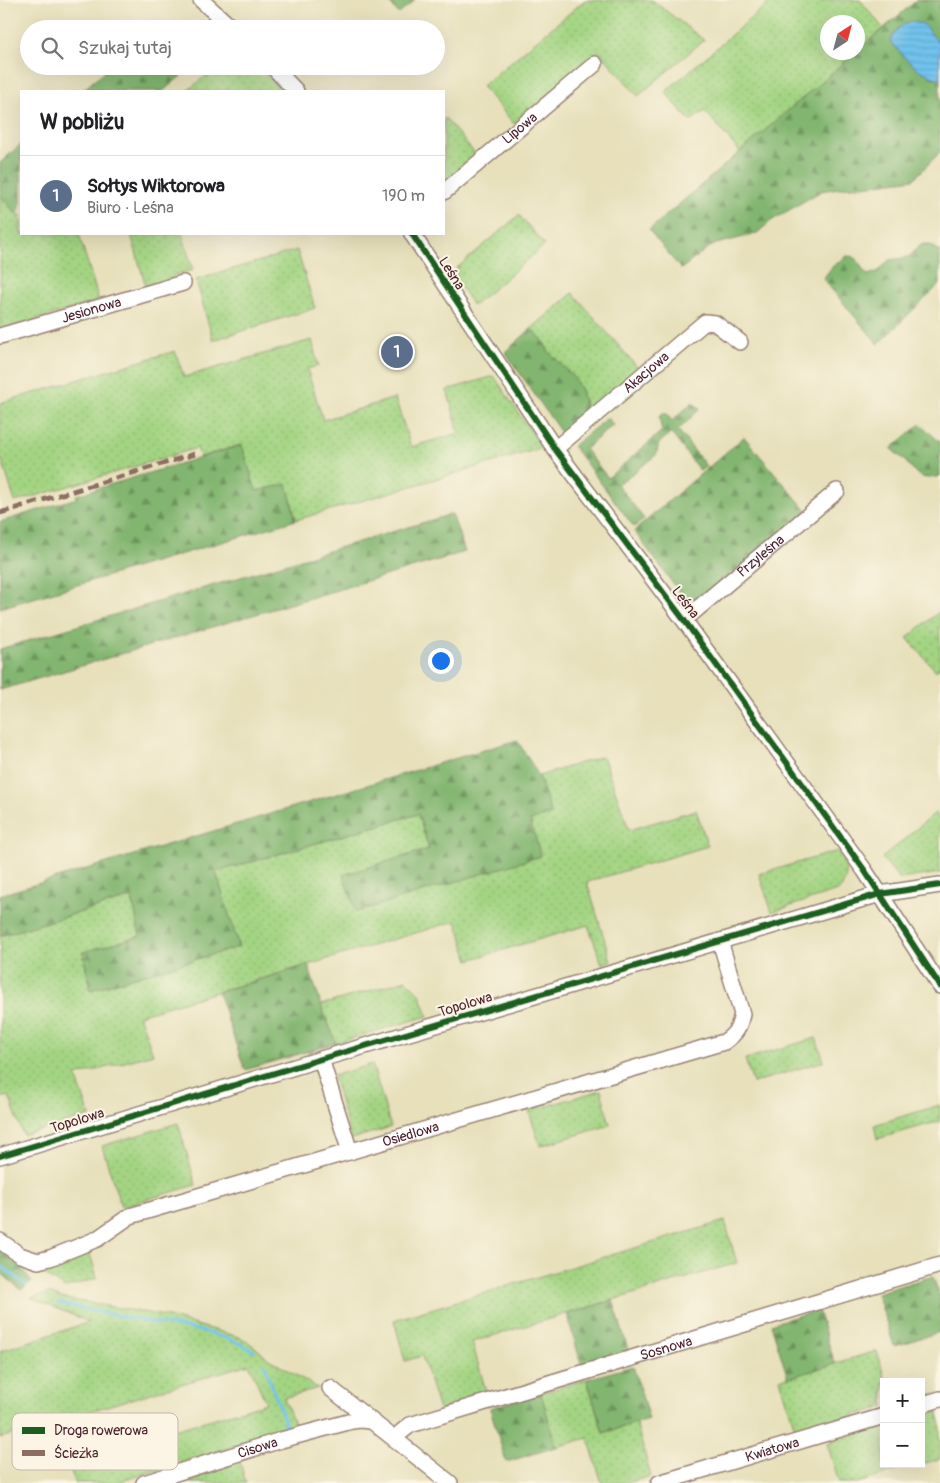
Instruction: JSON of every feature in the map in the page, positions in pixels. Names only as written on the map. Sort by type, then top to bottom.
[{"type":"street","points":[[202,0],[223,20]]},
{"type":"street","name":"Lipowa","points":[[445,191],[595,64]]},
{"type":"street","points":[[281,75],[295,90]]},
{"type":"street","name":"Leśna","points":[[413,235],[555,449],[684,620],[865,871],[940,986]]},
{"type":"street","name":"Jesionowa","points":[[0,336],[183,283]]},
{"type":"street","name":"Akacjowa","points":[[555,449],[705,322],[715,323],[740,342]]},
{"type":"street","name":"Przyleśna","points":[[684,620],[837,491]]},
{"type":"street","name":"Topolowa","points":[[0,1156],[880,894],[940,885]]},
{"type":"street","name":"Osiedlowa","points":[[0,1241],[20,1256],[38,1261],[50,1258],[97,1239],[130,1216],[724,1042],[734,1035],[740,1026],[742,1014],[720,941]]},
{"type":"street","points":[[321,1059],[350,1152]]},
{"type":"street","name":"Sosnowa","points":[[394,1438],[410,1426],[940,1266]]},
{"type":"street","points":[[330,1388],[450,1483]]},
{"type":"street","points":[[925,1404],[940,1399]]},
{"type":"street","name":"Kwiatowa","points":[[659,1483],[880,1417]]},
{"type":"street","name":"Cisowa","points":[[144,1483],[281,1440],[352,1421],[371,1421]]},
{"type":"green space","points":[[387,0],[415,0],[399,14]]},
{"type":"green space","points":[[585,0],[652,0],[704,40],[638,96],[599,51],[514,124],[482,86]]},
{"type":"green space","points":[[772,0],[860,0],[883,28],[865,44],[865,15],[820,15],[820,60],[847,60],[740,152],[705,111],[690,121],[665,92]]},
{"type":"green space","points":[[917,0],[940,0],[940,44],[923,24],[930,77],[940,79],[940,152],[914,179],[821,191],[771,221],[756,234],[716,244],[681,269],[649,230],[847,60],[865,60],[865,44]]},
{"type":"green space","points":[[101,75],[181,76],[164,90],[83,90]]},
{"type":"green space","points":[[207,75],[266,75],[281,90],[188,90]]},
{"type":"green space","points":[[445,118],[477,156],[445,183]]},
{"type":"green space","points":[[20,145],[20,207],[18,216],[0,195],[0,163]]},
{"type":"green space","points":[[0,195],[18,216],[20,215],[20,235],[79,235],[99,301],[0,330]]},
{"type":"green space","points":[[519,215],[545,245],[473,306],[456,279],[457,268]]},
{"type":"green space","points":[[131,235],[182,235],[193,270],[174,275],[171,280],[146,287]]},
{"type":"green space","points":[[923,244],[930,245],[940,252],[940,284],[878,344],[823,279],[832,267],[847,256],[858,260],[868,275],[879,271],[889,260],[911,255]]},
{"type":"green space","points":[[297,250],[315,308],[213,340],[196,280]]},
{"type":"green space","points":[[573,293],[638,368],[586,413],[584,400],[575,379],[548,351],[542,339],[531,329]]},
{"type":"green space","points":[[531,329],[542,339],[548,351],[575,379],[581,390],[586,413],[562,434],[505,352]]},
{"type":"green space","points":[[312,340],[318,366],[307,369],[323,420],[395,398],[411,447],[459,433],[447,390],[494,376],[542,448],[296,520],[287,484],[256,491],[241,445],[200,457],[197,448],[15,502],[2,460],[0,460],[0,403],[175,351],[184,377]]},
{"type":"green space","points":[[693,402],[700,409],[678,430],[706,466],[700,471],[671,433],[659,443],[656,455],[617,484],[644,519],[634,527],[573,446],[607,418],[613,425],[585,449],[608,478],[662,431],[659,417],[665,412],[672,421]]},
{"type":"green space","points":[[920,424],[940,442],[940,476],[928,478],[920,476],[891,449]]},
{"type":"green space","points":[[744,437],[807,511],[691,608],[634,531]]},
{"type":"green space","points":[[242,445],[256,491],[287,484],[296,520],[0,608],[0,522],[77,498],[76,495]]},
{"type":"green space","points":[[452,514],[465,552],[0,690],[0,649]]},
{"type":"green space","points":[[940,611],[940,667],[936,671],[907,638]]},
{"type":"green space","points":[[517,740],[539,776],[551,814],[530,821],[541,856],[356,912],[343,875],[429,849],[418,814],[216,872],[239,947],[90,990],[83,952],[140,936],[132,897],[0,936],[0,895]]},
{"type":"green space","points":[[603,756],[629,830],[696,810],[708,846],[587,882],[611,961],[602,964],[588,925],[469,960],[456,921],[139,1015],[153,1054],[76,1076],[90,1116],[23,1135],[9,1096],[0,1098],[0,936],[132,897],[140,936],[83,952],[90,990],[238,947],[215,872],[418,814],[429,849],[343,875],[357,912],[540,855],[530,820],[551,814],[539,776]]},
{"type":"green space","points":[[935,813],[940,820],[940,873],[900,879],[882,858]]},
{"type":"green space","points":[[838,851],[846,870],[845,880],[840,890],[772,912],[759,874]]},
{"type":"green space","points":[[308,965],[336,1043],[245,1070],[218,992]]},
{"type":"green space","points":[[406,980],[420,994],[428,1016],[336,1043],[321,1005]]},
{"type":"green space","points":[[816,1038],[824,1061],[753,1083],[745,1059]]},
{"type":"green space","points":[[372,1064],[391,1127],[351,1139],[333,1076]]},
{"type":"green space","points":[[601,1090],[610,1125],[540,1146],[529,1111]]},
{"type":"green space","points":[[940,1105],[940,1121],[877,1139],[874,1125]]},
{"type":"green space","points":[[178,1123],[196,1185],[121,1207],[102,1146]]},
{"type":"green space","points":[[725,1221],[737,1263],[472,1342],[487,1395],[439,1410],[422,1356],[405,1361],[394,1320]]},
{"type":"green space","points":[[0,1249],[24,1271],[32,1282],[21,1290],[0,1272]]},
{"type":"green space","points":[[90,1253],[97,1278],[65,1288],[48,1277],[41,1267]]},
{"type":"green space","points":[[933,1276],[940,1299],[940,1332],[894,1346],[877,1293]]},
{"type":"green space","points":[[49,1293],[61,1298],[165,1316],[242,1338],[267,1358],[318,1388],[284,1398],[297,1431],[288,1434],[280,1432],[178,1464],[178,1429],[266,1403],[249,1364],[84,1413],[12,1413],[12,1434],[0,1438],[0,1351],[89,1322],[31,1298]]},
{"type":"green space","points":[[613,1300],[629,1353],[582,1367],[567,1314]]},
{"type":"green space","points":[[818,1310],[835,1364],[788,1378],[771,1324]]},
{"type":"green space","points":[[877,1351],[885,1378],[880,1378],[880,1408],[796,1432],[780,1379]]},
{"type":"green space","points":[[633,1366],[649,1419],[603,1433],[587,1379]]},
{"type":"green space","points":[[587,1379],[603,1433],[636,1423],[651,1476],[627,1483],[602,1483],[588,1438],[556,1447],[541,1393]]},
{"type":"green space","points":[[541,1393],[556,1447],[506,1462],[490,1408]]},
{"type":"green space","points":[[937,1410],[940,1421],[940,1459],[925,1463],[925,1423],[925,1414]]},
{"type":"green space","points":[[880,1427],[880,1468],[907,1468],[857,1483],[839,1483],[827,1443]]},
{"type":"green space","points":[[239,1459],[246,1483],[191,1483],[188,1474]]},
{"type":"green space","points":[[70,1470],[157,1470],[115,1483],[76,1483]]},
{"type":"water","points":[[911,22],[923,24],[940,44],[940,79],[918,69],[890,41],[898,28]]},
{"type":"waterway","points":[[0,1265],[26,1285]]},
{"type":"waterway","points":[[58,1303],[217,1335],[254,1351]]},
{"type":"waterway","points":[[264,1364],[286,1425]]},
{"type":"marked path","points":[[0,513],[195,454]]},
{"type":"cycle path","points":[[413,235],[555,449],[684,620],[865,871],[940,986]]},
{"type":"cycle path","points":[[0,1156],[880,894],[940,885]]},
{"type":"place","name":"Sołtys Wiktorowa","points":[[397,352]]}]
